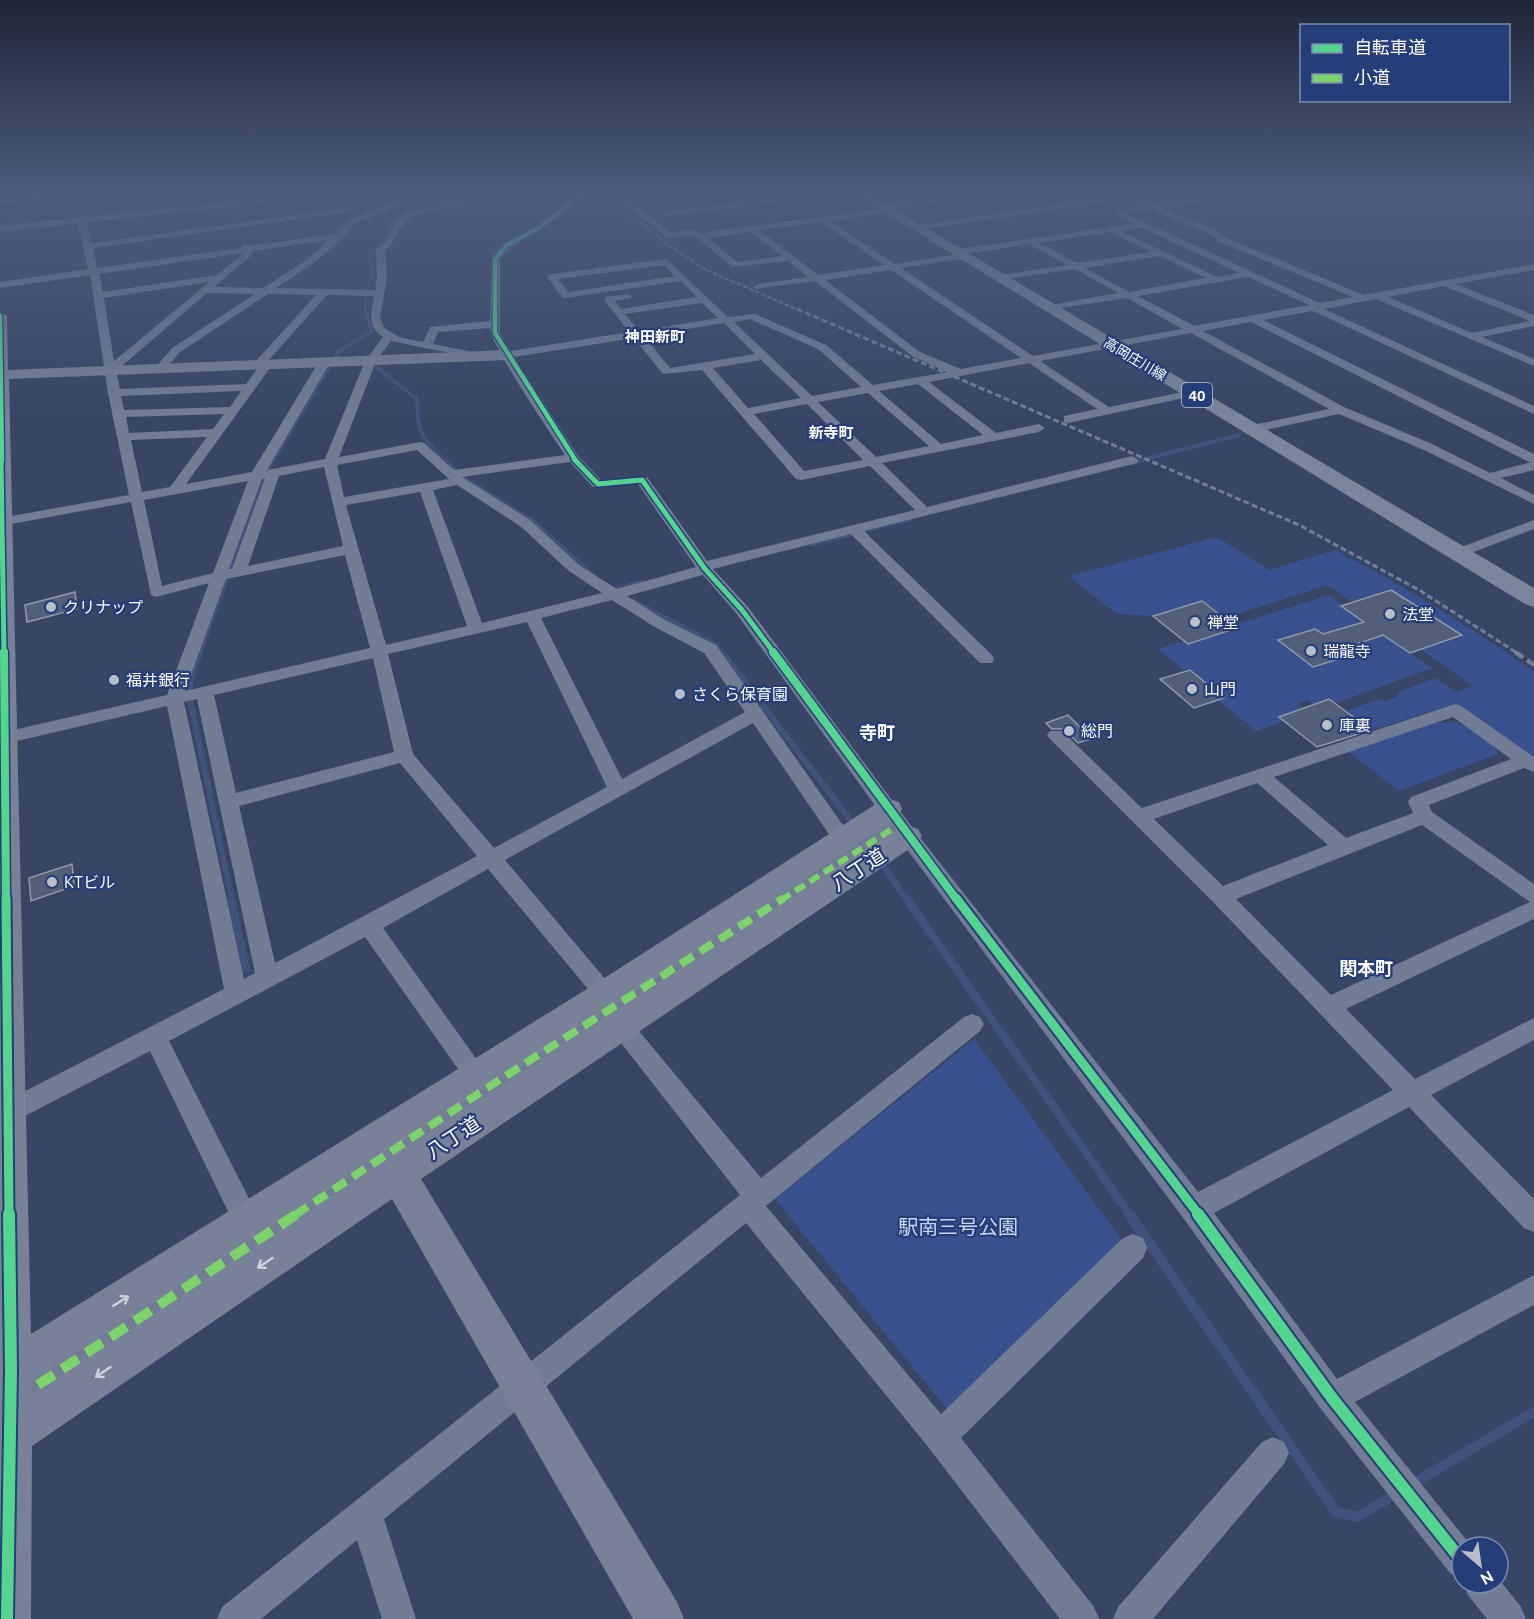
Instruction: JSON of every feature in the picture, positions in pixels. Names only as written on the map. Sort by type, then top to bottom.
[{"type":"main road","name":"高岡庄川線","points":[[986,269],[1534,599]]},
{"type":"street","points":[[0,285],[103,269]]},
{"type":"street","points":[[110,370],[231,269]]},
{"type":"street","points":[[161,368],[176,350],[299,269]]},
{"type":"street","points":[[381,269],[382,279],[377,293],[375,317],[379,330],[396,340],[479,356]]},
{"type":"street","points":[[495,269],[495,333],[573,458],[598,484],[642,480],[705,569],[742,610],[899,823],[1194,1209],[1332,1398],[1450,1545]]},
{"type":"street","points":[[616,269],[552,277],[565,295],[683,278]]},
{"type":"street","points":[[673,269],[923,510]]},
{"type":"street","points":[[805,269],[916,354],[958,372]]},
{"type":"street","points":[[758,287],[874,269]]},
{"type":"street","points":[[894,269],[1107,411]]},
{"type":"street","points":[[1002,278],[1066,269]]},
{"type":"street","points":[[1080,269],[1340,410],[1428,447],[1534,500]]},
{"type":"street","points":[[1193,269],[1217,280]]},
{"type":"street","points":[[1237,269],[1534,410]]},
{"type":"street","points":[[1293,269],[1365,298]]},
{"type":"street","points":[[92,271],[99,296],[114,393],[156,592],[219,576],[352,549]]},
{"type":"street","points":[[746,412],[1365,298],[1510,272],[1530,271]]},
{"type":"street","points":[[1051,308],[1249,274]]},
{"type":"street","points":[[99,296],[221,277]]},
{"type":"street","points":[[1446,284],[1534,321]]},
{"type":"street","points":[[693,287],[608,299],[667,372],[765,356]]},
{"type":"street","points":[[205,290],[377,293]]},
{"type":"street","points":[[174,491],[250,387],[262,365],[324,292]]},
{"type":"street","points":[[1378,296],[1534,363]]},
{"type":"street","points":[[1277,301],[1300,297]]},
{"type":"street","points":[[618,312],[706,299]]},
{"type":"street","points":[[0,316],[4,1115],[16,1378],[5,1439],[7,1619]]},
{"type":"street","points":[[1,375],[507,355],[751,316],[822,347],[938,448]]},
{"type":"street","points":[[1175,320],[1187,318]]},
{"type":"street","points":[[1253,319],[1534,459]]},
{"type":"street","points":[[1472,336],[1534,321]]},
{"type":"street","points":[[427,346],[434,329],[495,324]]},
{"type":"street","points":[[389,336],[371,361],[330,463],[404,756],[606,994]]},
{"type":"street","points":[[236,993],[175,697],[256,476],[324,363]]},
{"type":"street","points":[[705,366],[801,476],[1039,428]]},
{"type":"street","points":[[920,380],[993,437]]},
{"type":"street","points":[[114,393],[250,387]]},
{"type":"street","points":[[1068,419],[1193,393]]},
{"type":"street","points":[[119,414],[233,410]]},
{"type":"street","points":[[1252,429],[1340,410]]},
{"type":"street","points":[[124,437],[216,433]]},
{"type":"street","points":[[0,522],[420,446],[455,478],[525,523],[574,568],[611,594],[659,623],[710,649],[842,838]]},
{"type":"street","points":[[338,502],[425,487],[455,478],[573,458]]},
{"type":"street","points":[[3,738],[532,616],[696,573],[709,565],[923,510],[1132,460]]},
{"type":"street","points":[[1489,477],[1534,466]]},
{"type":"street","points":[[238,572],[273,474]]},
{"type":"street","points":[[425,487],[476,628]]},
{"type":"street","points":[[1458,553],[1534,524]]},
{"type":"street","points":[[853,528],[986,658]]},
{"type":"street","points":[[532,616],[618,789]]},
{"type":"street","points":[[203,692],[267,977]]},
{"type":"street","points":[[1138,817],[1455,710],[1530,763]]},
{"type":"street","points":[[4,1115],[493,859],[756,714]]},
{"type":"street","points":[[1056,735],[1220,896],[1534,1218]]},
{"type":"street","points":[[227,802],[404,756]]},
{"type":"street","points":[[1530,763],[1418,802],[1424,816],[1534,896]]},
{"type":"street","points":[[1260,775],[1344,848]]},
{"type":"street","points":[[1220,896],[1424,816]]},
{"type":"street","points":[[16,1378],[504,1077],[899,823]]},
{"type":"street","name":"八丁道","points":[[16,1378],[248,1222],[606,994],[842,838],[899,823]]},
{"type":"street","name":"八丁道","points":[[5,1439],[398,1173],[622,1027],[899,823]]},
{"type":"street","points":[[1328,1007],[1534,909]]},
{"type":"street","points":[[369,925],[476,1077]]},
{"type":"street","points":[[234,1619],[972,1024]]},
{"type":"street","points":[[622,1027],[753,1200],[1082,1619]]},
{"type":"street","points":[[1194,1209],[1534,1028]]},
{"type":"street","points":[[155,1037],[248,1222]]},
{"type":"street","points":[[380,1137],[398,1173],[660,1619]]},
{"type":"street","points":[[940,1437],[1133,1248]]},
{"type":"street","points":[[1332,1398],[1534,1289]]},
{"type":"street","points":[[1130,1619],[1273,1453]]},
{"type":"street","points":[[364,1512],[399,1619]]},
{"type":"street","points":[[1490,1595],[1509,1619]]},
{"type":"green space","points":[[1217,537],[1269,570],[1335,550],[1437,608],[1534,671],[1534,761],[1456,704],[1371,730],[1346,711],[1379,699],[1384,702],[1399,696],[1396,693],[1435,678],[1456,692],[1473,686],[1328,585],[1224,618],[1153,616],[1117,614],[1069,576]]},
{"type":"green space","points":[[1329,595],[1364,622],[1358,624],[1383,635],[1432,668],[1336,703],[1329,699],[1313,705],[1308,700],[1297,704],[1302,708],[1280,717],[1284,721],[1256,731],[1218,700],[1224,697],[1190,670],[1185,671],[1158,649]],"holes":[[[1315,629],[1351,655],[1313,667],[1279,641]]]},
{"type":"green space","points":[[1455,722],[1486,738],[1497,754],[1399,791],[1348,751],[1436,723]]},
{"type":"green space","name":"駅南三号公園","points":[[974,1039],[1124,1243],[947,1409],[775,1199]]},
{"type":"building","name":"法堂","points":[[1391,590],[1462,635],[1410,653],[1383,635],[1342,649],[1351,655],[1313,667],[1278,640],[1315,629],[1323,634],[1364,622],[1341,606]]},
{"type":"building","name":"クリナップ","points":[[75,592],[77,609],[27,622],[25,605]]},
{"type":"building","name":"禅堂","points":[[1202,601],[1237,628],[1188,644],[1153,616]]},
{"type":"building","name":"山門","points":[[1190,670],[1224,698],[1194,708],[1160,679]]},
{"type":"building","name":"庫裏","points":[[1329,699],[1371,730],[1317,747],[1279,717]]},
{"type":"building","points":[[1068,715],[1091,739],[1078,743],[1064,729],[1052,729],[1046,723]]},
{"type":"building","name":"KTビル","points":[[72,864],[74,886],[31,901],[29,878]]},
{"type":"waterway","points":[[365,309],[367,288],[374,274],[372,269]]},
{"type":"waterway","points":[[273,461],[338,352],[372,331],[365,309]]},
{"type":"waterway","points":[[376,367],[417,399],[418,419],[422,434],[445,461]]},
{"type":"waterway","points":[[1138,461],[1239,435]]},
{"type":"waterway","points":[[200,653],[263,478],[274,459]]},
{"type":"waterway","points":[[444,459],[461,476],[534,522],[588,571]]},
{"type":"waterway","points":[[1130,463],[1144,459]]},
{"type":"waterway","points":[[813,544],[910,519]]},
{"type":"waterway","points":[[615,589],[642,582]]},
{"type":"waterway","points":[[632,600],[717,645],[723,653]]},
{"type":"waterway","points":[[200,652],[190,680],[191,705],[232,900]]},
{"type":"waterway","points":[[722,652],[854,825]]},
{"type":"waterway","points":[[879,860],[907,900]]},
{"type":"waterway","points":[[231,898],[246,969]]},
{"type":"waterway","points":[[906,898],[1130,1215]]},
{"type":"waterway","points":[[1129,1214],[1336,1512],[1357,1517],[1396,1494]]},
{"type":"waterway","points":[[1412,1484],[1534,1412]]},
{"type":"railway","points":[[704,269],[801,311]]},
{"type":"railway","points":[[797,309],[1299,525],[1419,590],[1517,653]]},
{"type":"railway","points":[[1515,652],[1534,665]]},
{"type":"marked path","points":[[38,1385],[504,1077],[900,824]]},
{"type":"cycle path","points":[[495,269],[495,333],[573,458],[598,484],[642,480],[705,569],[742,610],[908,836],[1194,1209],[1332,1398],[1450,1546]]},
{"type":"cycle path","points":[[0,316],[11,1370],[7,1619]]},
{"type":"place","name":"クリナップ","points":[[51,607]]},
{"type":"place","name":"法堂","points":[[1390,614]]},
{"type":"place","name":"禅堂","points":[[1195,622]]},
{"type":"place","name":"瑞龍寺","points":[[1311,651]]},
{"type":"place","name":"福井銀行","points":[[114,680]]},
{"type":"place","name":"山門","points":[[1192,689]]},
{"type":"place","name":"さくら保育園","points":[[680,694]]},
{"type":"place","name":"庫裏","points":[[1327,725]]},
{"type":"place","name":"総門","points":[[1069,731]]},
{"type":"place","name":"KTビル","points":[[52,882]]},
{"type":"district","name":"神田新町","points":[[655,336]]},
{"type":"district","name":"新寺町","points":[[831,432]]},
{"type":"district","name":"寺町","points":[[877,732]]},
{"type":"district","name":"関本町","points":[[1366,968]]}]
